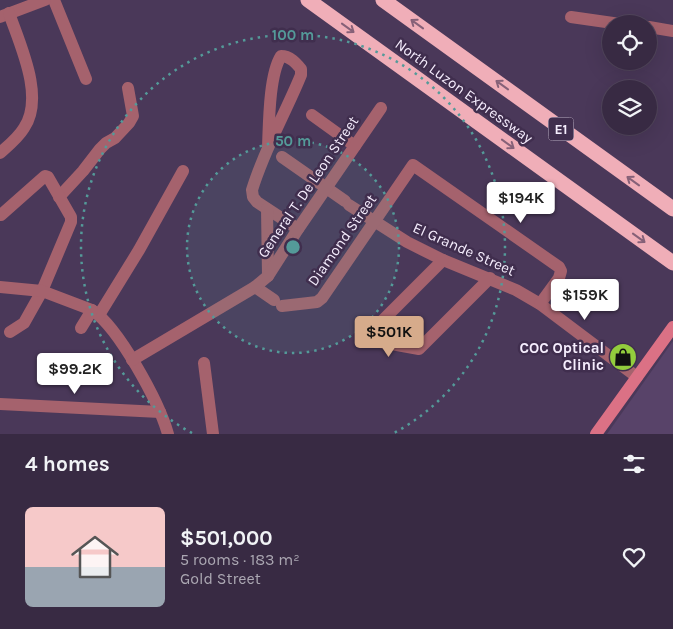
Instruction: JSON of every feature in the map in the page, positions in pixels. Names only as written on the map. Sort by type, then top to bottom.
[{"type":"highway","name":"North Luzon Expressway","points":[[308,0],[673,263]]},
{"type":"highway","name":"North Luzon Expressway","points":[[383,0],[673,210]]},
{"type":"main road","points":[[596,434],[673,327]]},
{"type":"street","points":[[0,154],[22,131],[31,113],[32,84],[5,15],[45,0]]},
{"type":"street","points":[[54,0],[86,79]]},
{"type":"street","points":[[572,17],[602,21]]},
{"type":"street","points":[[657,28],[673,30]]},
{"type":"street","points":[[268,147],[274,77],[277,63],[281,56],[284,56],[295,62],[301,69],[301,75],[268,147],[252,190],[253,196],[267,209],[298,229]]},
{"type":"street","points":[[59,196],[83,171],[100,149],[115,138],[129,123],[133,116],[128,88]]},
{"type":"street","name":"General T. De Leon Street","points":[[132,360],[255,287],[268,276],[381,108]]},
{"type":"street","points":[[312,115],[355,146]]},
{"type":"street","name":"El Grande Street","points":[[282,157],[407,242],[442,260],[490,278],[540,304],[637,377]]},
{"type":"street","name":"Diamond Street","points":[[255,287],[278,303],[317,302],[322,298],[413,165],[559,267],[561,271],[559,278],[540,304]]},
{"type":"street","points":[[81,328],[96,312],[139,250],[183,171]]},
{"type":"street","points":[[1,215],[45,176],[48,177],[71,217],[71,222],[42,291],[24,323],[10,332]]},
{"type":"street","points":[[267,209],[268,276]]},
{"type":"street","points":[[442,260],[364,339],[419,349],[490,278]]},
{"type":"street","points":[[0,287],[42,291],[96,312],[108,323],[132,360],[160,412],[168,434]]},
{"type":"street","points":[[204,364],[213,434]]},
{"type":"street","points":[[0,404],[160,412]]},
{"type":"shaded area","points":[[673,341],[673,434],[607,434]]},
{"type":"place","name":"COC Optical Clinic","points":[[623,357]]}]
